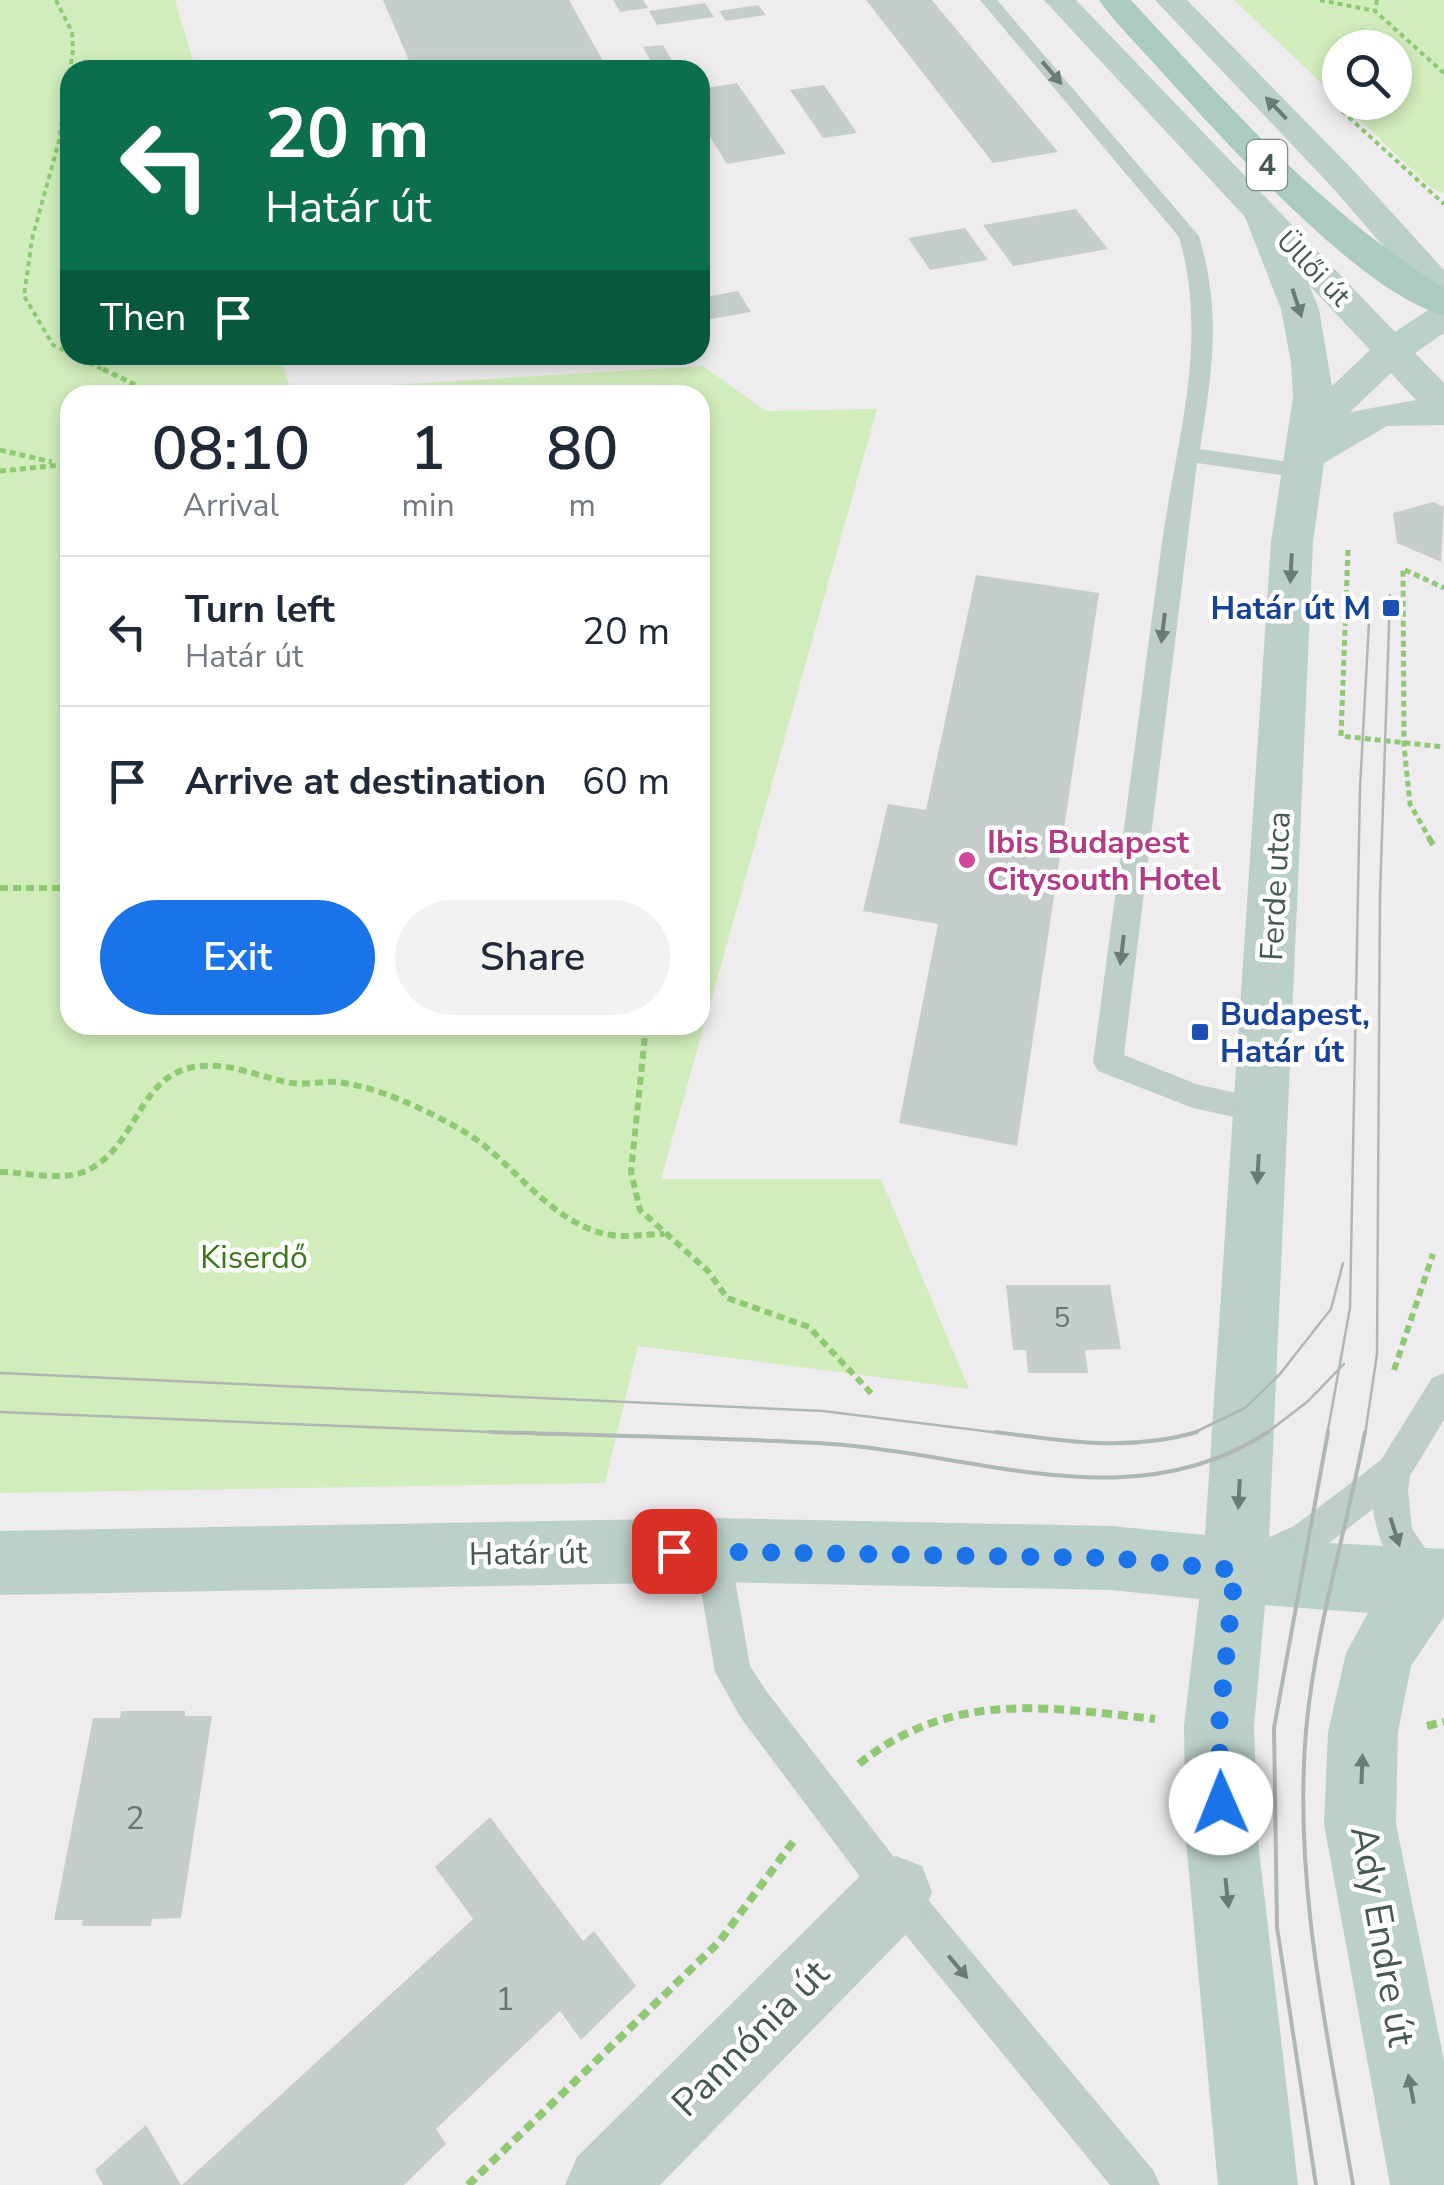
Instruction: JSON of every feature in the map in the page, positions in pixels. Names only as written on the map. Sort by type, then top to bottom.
[{"type":"main road","name":"Üllői út","points":[[1059,0],[1394,350],[1444,409]]},
{"type":"main road","name":"4","points":[[1114,0],[1285,184],[1343,236],[1443,298]]},
{"type":"main road","points":[[1170,0],[1344,178],[1443,298]]},
{"type":"main road","points":[[1144,91],[1232,142],[1293,202],[1443,298]]},
{"type":"main road","points":[[1344,178],[1398,216],[1444,237]]},
{"type":"main road","points":[[1261,212],[1395,292],[1443,298]]},
{"type":"main road","name":"Ferde utca","points":[[1235,1570],[1292,542],[1313,397],[1304,326],[1261,212]]},
{"type":"main road","points":[[1305,450],[1443,298]]},
{"type":"main road","points":[[1305,450],[1366,417],[1444,409]]},
{"type":"main road","name":"Határ út","points":[[0,1563],[712,1550],[1112,1558],[1235,1570],[1439,1576]]},
{"type":"main road","points":[[1235,1570],[1219,1726],[1222,1842],[1258,2185]]},
{"type":"main road","name":"Ady Endre út","points":[[1430,2185],[1360,1824],[1363,1732],[1380,1653],[1439,1576]]},
{"type":"street","name":"Pannónia út","points":[[605,2185],[896,1892]]},
{"type":"lane","points":[[988,0],[1189,236],[1202,281],[1205,348],[1175,531],[1108,1062],[1192,1096],[1262,1110]]},
{"type":"lane","points":[[1186,454],[1305,450]]},
{"type":"lane","points":[[1235,1570],[1307,1538],[1392,1472],[1444,1388]]},
{"type":"lane","points":[[1392,1472],[1387,1508],[1400,1548],[1439,1576]]},
{"type":"lane","points":[[712,1550],[733,1672],[896,1892],[1138,2185]]},
{"type":"path","points":[[56,0],[72,32],[71,60]]},
{"type":"path","points":[[1320,0],[1375,10],[1444,73]]},
{"type":"path","points":[[1375,10],[1377,0]]},
{"type":"path","points":[[60,134],[32,239],[24,296],[53,345],[60,348]]},
{"type":"path","points":[[95,365],[136,385]]},
{"type":"path","points":[[0,450],[60,464]]},
{"type":"path","points":[[0,471],[60,464]]},
{"type":"path","points":[[1348,550],[1342,736],[1404,746],[1444,747]]},
{"type":"path","points":[[1433,845],[1410,804],[1404,746],[1403,569],[1444,588]]},
{"type":"path","points":[[0,888],[60,888]]},
{"type":"path","points":[[645,1035],[631,1172],[640,1210],[708,1271],[727,1298],[809,1327],[872,1394]]},
{"type":"path","points":[[0,1172],[73,1175],[92,1168],[116,1146],[139,1105],[168,1073],[208,1066],[250,1070],[292,1084],[337,1082],[370,1090],[470,1134],[548,1205],[609,1235],[664,1234]]},
{"type":"path","points":[[1394,1370],[1433,1254]]},
{"type":"path","points":[[468,2185],[719,1942],[824,1799],[872,1751],[927,1719],[985,1706],[1119,1716]]},
{"type":"green space","name":"Kiserdő","points":[[0,0],[175,0],[193,60],[60,60],[60,365],[283,365],[289,385],[60,385],[60,1035],[701,1035],[661,1179],[881,1179],[969,1389],[638,1346],[605,1483],[0,1493]]},
{"type":"green space","points":[[1234,0],[1444,0],[1444,194],[1429,186],[1360,120],[1412,120],[1412,30],[1322,30],[1322,84]]},
{"type":"green space","name":"Kiserdő","points":[[703,366],[766,411],[877,409],[710,1004],[710,385],[390,385]]},
{"type":"building","points":[[383,0],[569,0],[602,60],[409,60]]},
{"type":"building","points":[[613,0],[643,0],[648,8],[620,12]]},
{"type":"building","points":[[866,0],[932,0],[1058,152],[993,163]]},
{"type":"building","points":[[705,3],[714,17],[657,25],[649,11]]},
{"type":"building","points":[[758,5],[766,15],[726,21],[719,11]]},
{"type":"building","points":[[663,45],[672,60],[650,60],[643,47]]},
{"type":"building","points":[[737,83],[786,154],[727,164],[710,137],[710,87]]},
{"type":"building","points":[[824,85],[857,133],[823,138],[790,90]]},
{"type":"building","points":[[1076,209],[1108,249],[1013,266],[983,225]]},
{"type":"building","points":[[965,228],[988,260],[930,270],[908,238]]},
{"type":"building","points":[[738,291],[751,312],[710,319],[710,296]]},
{"type":"building","points":[[1433,502],[1444,507],[1441,562],[1397,543],[1393,513]]},
{"type":"building","name":"Ibis Budapest Citysouth Hotel","points":[[976,575],[1099,593],[1017,1146],[899,1123],[938,924],[863,911],[888,804],[926,810]]},
{"type":"building","points":[[1006,1285],[1110,1285],[1121,1349],[1085,1350],[1088,1373],[1028,1373],[1026,1350],[1013,1350]]},
{"type":"building","points":[[121,1711],[185,1711],[185,1716],[212,1716],[181,1918],[152,1919],[151,1926],[82,1926],[83,1920],[54,1920],[93,1718],[120,1718]]},
{"type":"building","points":[[490,1817],[583,1941],[594,1931],[636,1986],[581,2040],[560,2011],[436,2129],[446,2144],[404,2185],[182,2185],[473,1919],[435,1867]]},
{"type":"building","points":[[146,2125],[181,2185],[103,2185],[95,2170]]},
{"type":"tram line","points":[[1365,1435],[1377,1354],[1380,895],[1390,595]]},
{"type":"tram line","points":[[1339,1369],[1350,1308],[1360,788],[1370,604]]},
{"type":"tram line","points":[[1193,1433],[1245,1408],[1280,1374],[1331,1309],[1343,1263]]},
{"type":"tram line","points":[[1339,1369],[1344,1364]]},
{"type":"tram line","points":[[1268,1432],[1307,1402],[1339,1369]]},
{"type":"tram line","points":[[1327,1435],[1339,1369]]},
{"type":"tram line","points":[[0,1373],[823,1411],[1016,1435]]},
{"type":"tram line","points":[[0,1412],[562,1435]]},
{"type":"tram line","points":[[490,1432],[832,1444],[1054,1475],[1109,1478],[1163,1473],[1216,1458],[1268,1432]]},
{"type":"tram line","points":[[996,1432],[1122,1443],[1193,1433]]},
{"type":"tram line","points":[[1264,1435],[1268,1432]]},
{"type":"tram line","points":[[1316,2185],[1277,1927],[1274,1728],[1328,1432]]},
{"type":"tram line","points":[[1353,2185],[1315,1959],[1303,1788],[1316,1656],[1365,1432]]},
{"type":"tram line","points":[[1189,1435],[1193,1433]]},
{"type":"place","name":"Határ út M","points":[[1391,608]]},
{"type":"place","name":"Ibis Budapest Citysouth Hotel","points":[[967,860]]},
{"type":"place","name":"Budapest, Határ út","points":[[1200,1032]]},
{"type":"route","points":[[674,1551],[1112,1558],[1235,1570],[1219,1726],[1221,1803]]}]
